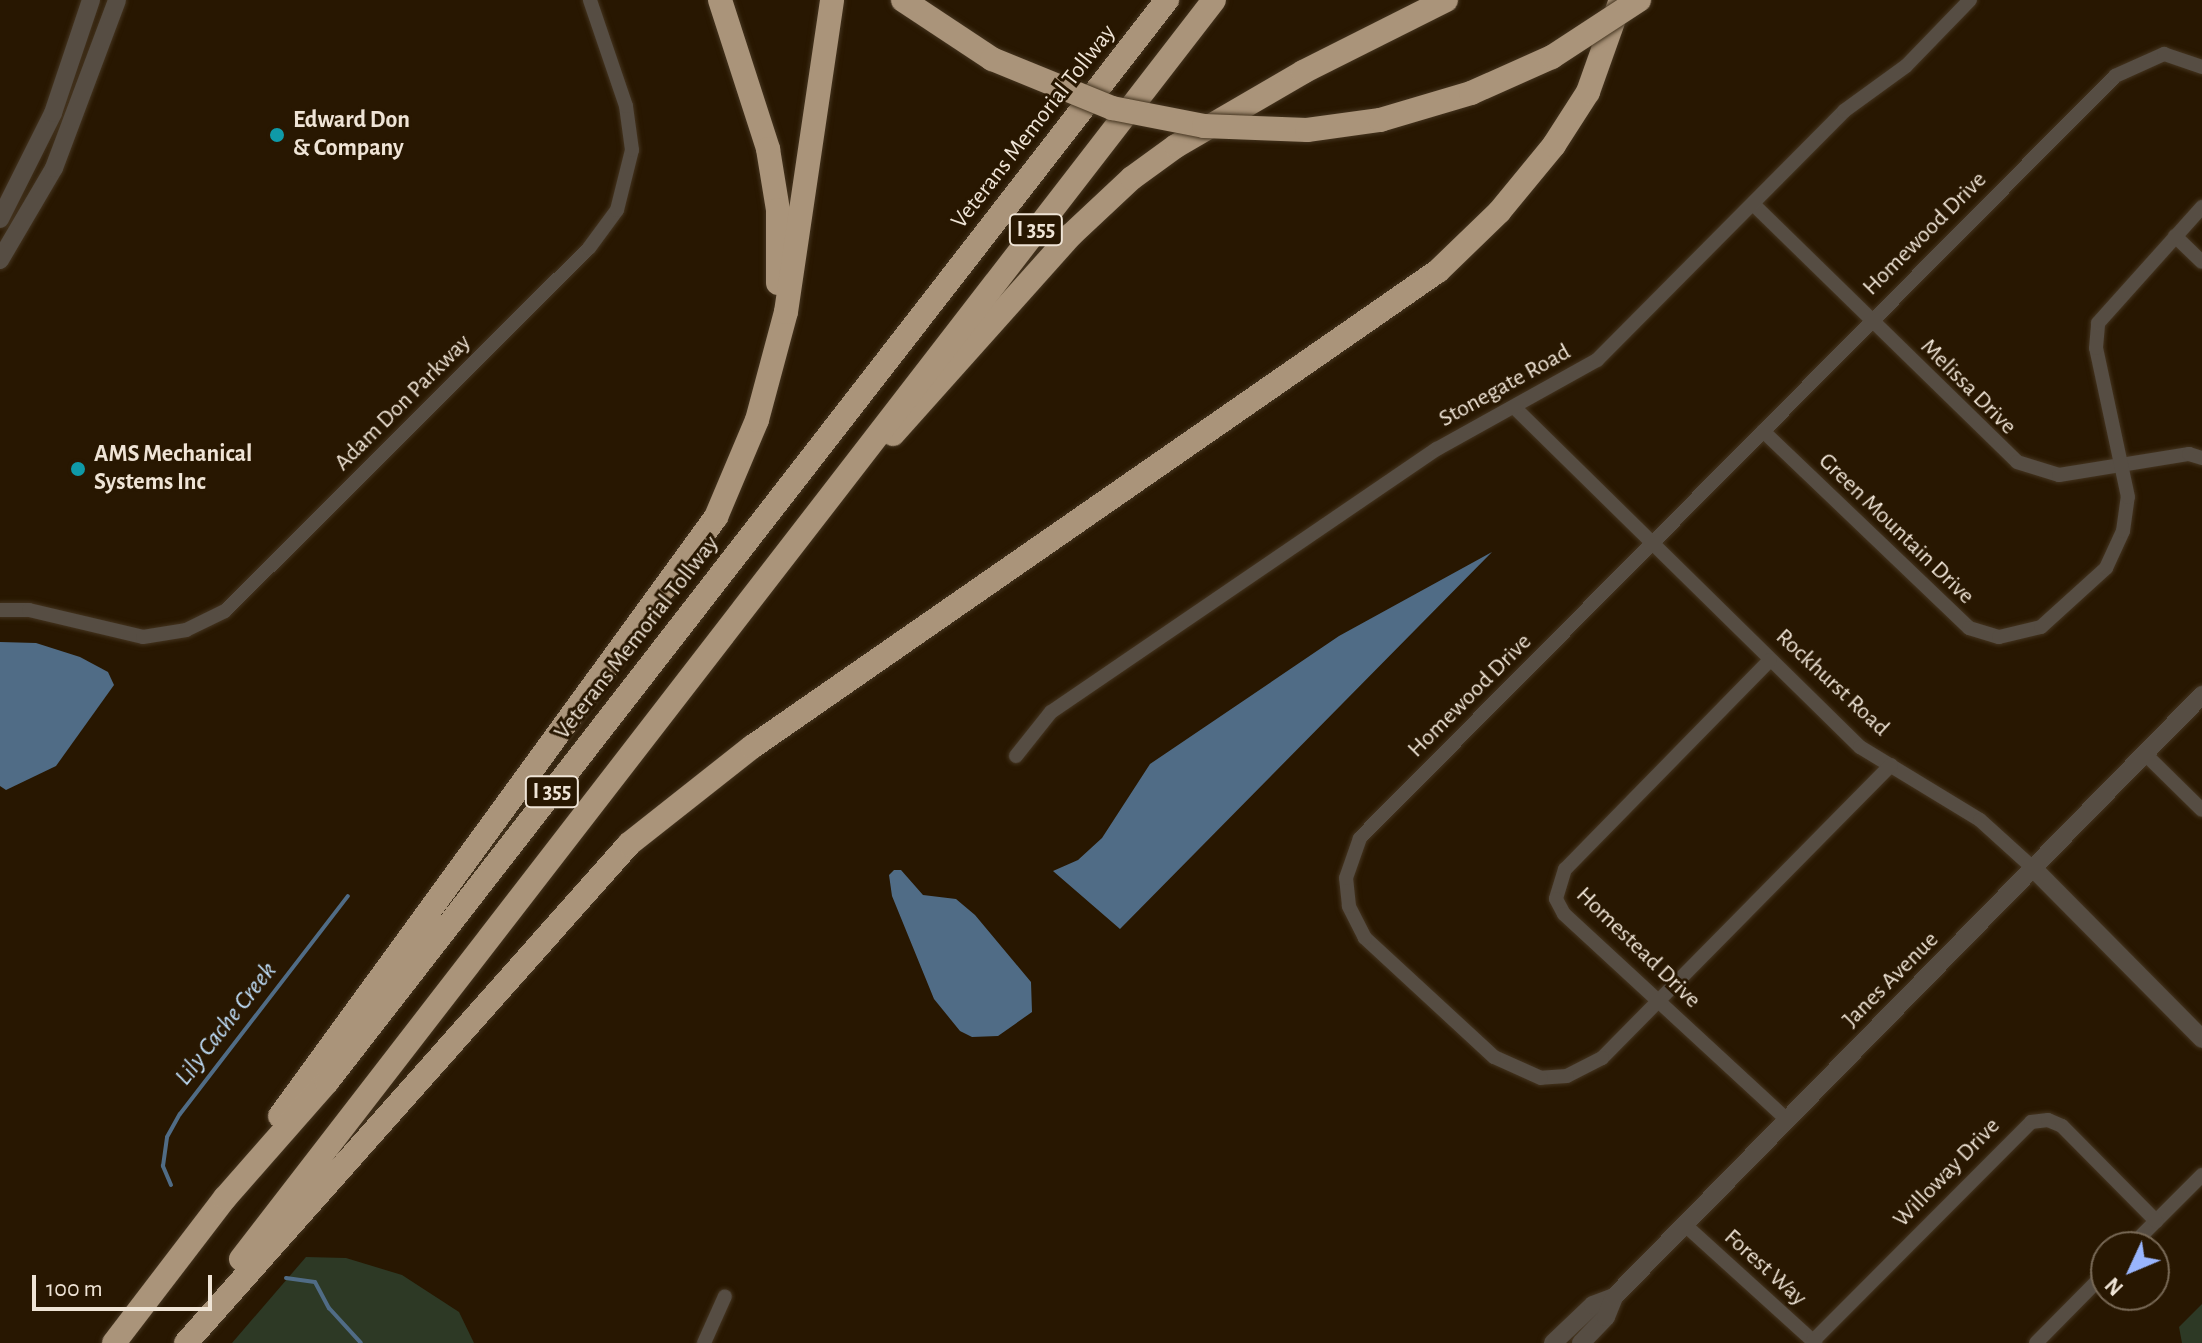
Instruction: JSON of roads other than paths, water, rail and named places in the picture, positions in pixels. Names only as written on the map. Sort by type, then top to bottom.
[{"type":"highway","points":[[720,0],[762,122],[778,210],[778,281],[767,389]]},
{"type":"highway","points":[[225,1198],[322,1053],[682,570],[736,476],[767,389],[797,249],[832,0]]},
{"type":"highway","points":[[903,0],[992,59],[1112,108],[1204,126],[1307,130],[1380,120],[1471,93],[1552,57],[1639,0]]},
{"type":"highway","name":"Veterans Memorial Tollway","points":[[114,1343],[225,1198],[327,1082],[1167,0]]},
{"type":"highway","name":"I 355","points":[[176,1343],[1214,0]]},
{"type":"highway","points":[[859,459],[903,427],[1071,235],[1132,178],[1176,146],[1303,72],[1446,0]]},
{"type":"highway","points":[[186,1343],[629,844],[752,747],[1438,271],[1499,212],[1554,145],[1588,92],[1620,0]]},
{"type":"street","points":[[0,219],[47,127],[91,0]]},
{"type":"street","points":[[0,260],[54,168],[117,0]]},
{"type":"street","name":"Adam Don Parkway","points":[[0,610],[29,610],[143,637],[186,630],[225,611],[589,248],[617,210],[632,150],[626,106],[590,0]]},
{"type":"street","name":"Stonegate Road","points":[[1016,756],[1051,712],[1437,449],[1597,360],[1755,206],[1844,111],[1906,66],[1970,0]]},
{"type":"street","name":"Homewood Drive","points":[[1891,765],[1602,1058],[1579,1070],[1541,1078],[1517,1071],[1494,1057],[1365,938],[1349,906],[1346,878],[1360,838],[1869,320],[2115,76],[2164,54],[2202,67]]},
{"type":"street","name":"Melissa Drive","points":[[1755,206],[2017,462],[2059,475],[2189,454],[2202,458]]},
{"type":"street","name":"Green Mountain Drive","points":[[1763,431],[1943,608],[1969,628],[1999,637],[2041,627],[2106,568],[2123,531],[2126,508],[2121,464],[2096,348],[2098,323],[2202,207]]},
{"type":"street","points":[[2175,236],[2202,262]]},
{"type":"street","name":"Rockhurst Road","points":[[1515,408],[1860,747],[1980,820],[2034,869],[2202,1039]]},
{"type":"street","name":"Homestead Drive","points":[[1770,660],[1558,879],[1556,899],[1564,914],[1787,1120]]},
{"type":"street","name":"Janes Avenue","points":[[1581,1343],[1606,1317],[1614,1297],[2202,695]]},
{"type":"street","points":[[2146,755],[2202,810]]},
{"type":"street","name":"Willoway Drive","points":[[1814,1342],[2031,1122],[2062,1126],[2156,1221]]},
{"type":"street","points":[[2146,1231],[2202,1175]]},
{"type":"street","name":"Forest Way","points":[[1685,1225],[1814,1342]]},
{"type":"street","points":[[2036,1343],[2090,1288]]},
{"type":"street","points":[[704,1343],[725,1296]]},
{"type":"street","name":"Janes Avenue","points":[[1553,1343],[1593,1305],[1614,1297]]},
{"type":"water","points":[[1492,552],[1120,929],[1053,871],[1078,860],[1102,838],[1150,764],[1339,636]]},
{"type":"water","points":[[0,642],[36,643],[80,657],[108,672],[114,685],[56,766],[6,790],[0,786]]},
{"type":"water","points":[[894,870],[901,870],[923,895],[956,899],[975,915],[1031,982],[1032,1012],[998,1036],[972,1037],[960,1031],[934,999],[892,896],[889,875]]},
{"type":"waterway","name":"Lily Cache Creek","points":[[171,1185],[163,1166],[167,1137],[180,1114],[348,896]]},
{"type":"waterway","name":"Lily Cache Creek","points":[[286,1278],[315,1282],[329,1308],[361,1343]]},
{"type":"place","name":"Edward Don & Company","points":[[277,135]]},
{"type":"place","name":"AMS Mechanical Systems Inc","points":[[78,469]]}]
